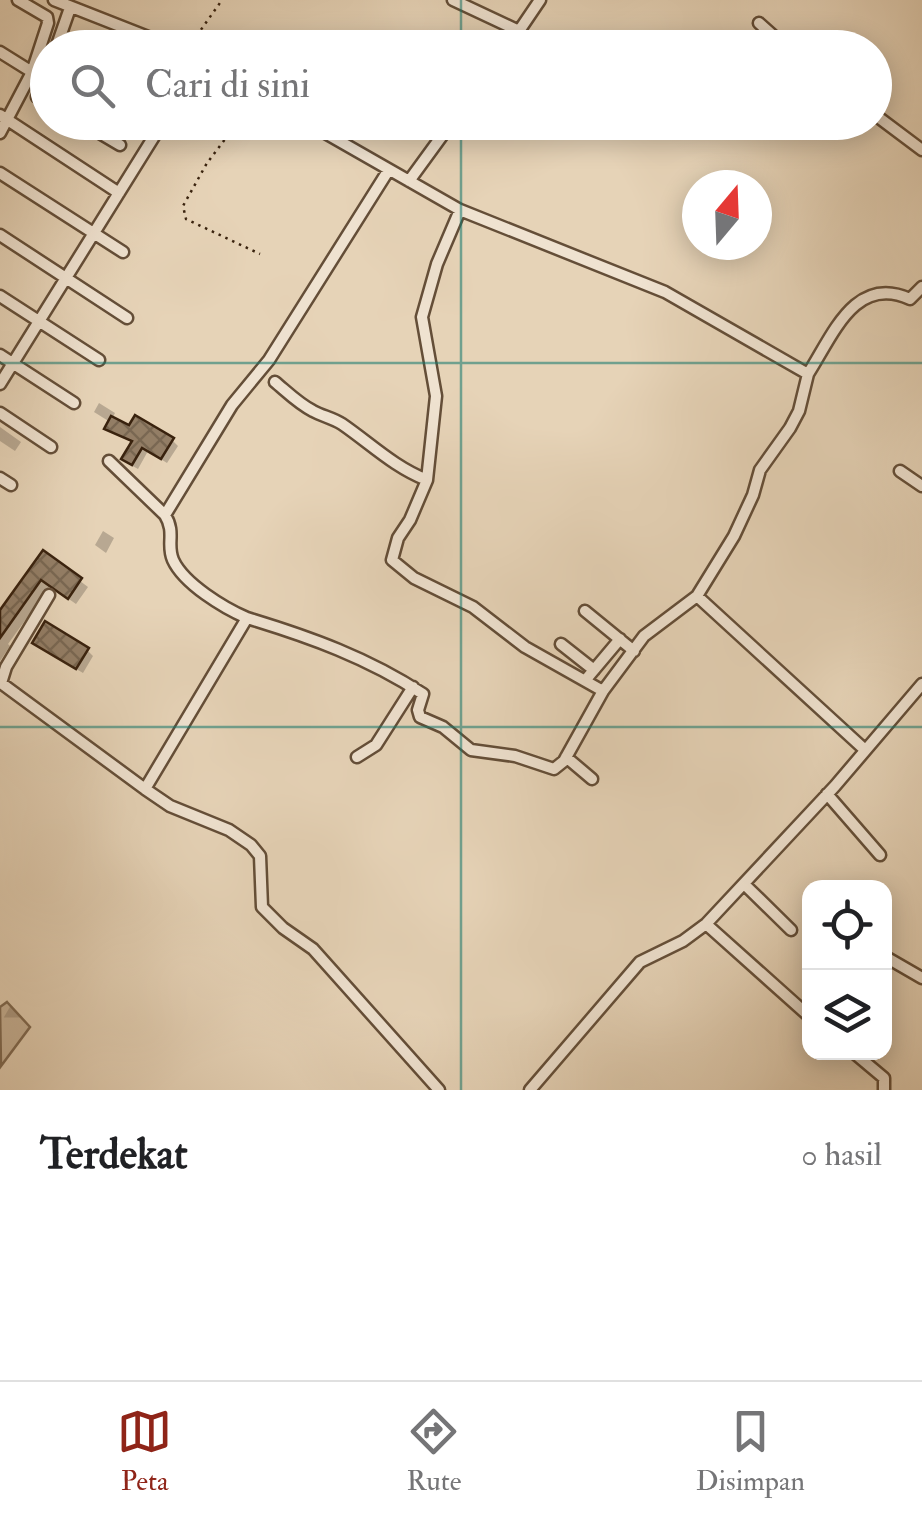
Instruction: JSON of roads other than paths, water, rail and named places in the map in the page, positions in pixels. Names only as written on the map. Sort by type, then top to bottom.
[{"type":"street","points":[[18,0],[48,20],[45,30]]},
{"type":"street","points":[[54,0],[128,30]]},
{"type":"street","points":[[453,0],[517,30]]},
{"type":"street","points":[[520,30],[540,0]]},
{"type":"street","points":[[62,30],[70,8]]},
{"type":"street","points":[[759,24],[766,30]]},
{"type":"street","points":[[0,52],[30,71]]},
{"type":"street","points":[[0,134],[4,118],[30,75]]},
{"type":"street","points":[[4,118],[30,135]]},
{"type":"street","points":[[892,128],[922,150]]},
{"type":"street","points":[[38,140],[120,193]]},
{"type":"street","points":[[112,140],[120,145]]},
{"type":"street","points":[[0,384],[152,140]]},
{"type":"street","points":[[336,140],[460,210],[665,292],[808,374]]},
{"type":"street","points":[[409,181],[439,140]]},
{"type":"street","points":[[165,514],[232,405],[270,360],[388,171]]},
{"type":"street","points":[[0,173],[123,252]]},
{"type":"street","points":[[460,210],[422,316],[436,396],[428,480],[398,538],[392,560],[409,574],[474,607],[525,647],[603,691]]},
{"type":"street","points":[[0,235],[127,318]]},
{"type":"street","points":[[910,300],[922,286]]},
{"type":"street","points":[[109,461],[165,514],[172,526],[171,554],[175,564],[211,598],[247,618],[339,649],[413,687],[424,695],[418,710],[420,717],[444,726],[471,750],[519,757],[554,769],[566,757],[603,691],[644,636],[697,596],[734,536],[760,470],[790,428],[808,374],[854,304],[889,291],[922,306]]},
{"type":"street","points":[[0,296],[99,360]]},
{"type":"street","points":[[0,355],[74,403]]},
{"type":"street","points":[[275,382],[314,412],[340,423],[365,444],[388,455],[396,465],[428,480]]},
{"type":"street","points":[[0,414],[51,447]]},
{"type":"street","points":[[900,471],[922,486]]},
{"type":"street","points":[[0,478],[12,485]]},
{"type":"street","points":[[49,595],[6,667],[2,683],[170,806],[229,830],[251,844],[260,856],[262,907],[313,949],[438,1090]]},
{"type":"street","points":[[697,596],[864,749]]},
{"type":"street","points":[[585,610],[634,650]]},
{"type":"street","points":[[145,789],[247,618]]},
{"type":"street","points":[[561,644],[591,674],[620,639]]},
{"type":"street","points":[[530,1090],[640,962],[683,941],[706,924],[922,684]]},
{"type":"street","points":[[357,757],[376,745],[413,687]]},
{"type":"street","points":[[566,757],[592,779]]},
{"type":"street","points":[[827,794],[880,855]]},
{"type":"street","points":[[744,884],[791,930]]},
{"type":"street","points":[[706,924],[802,1010]]},
{"type":"street","points":[[892,961],[922,978]]},
{"type":"street","points":[[863,1060],[884,1078],[884,1090]]}]
